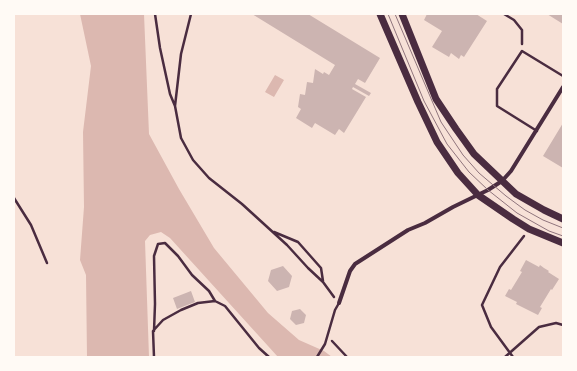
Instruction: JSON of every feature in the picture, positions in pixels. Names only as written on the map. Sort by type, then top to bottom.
[{"type":"street","points":[[380,14],[437,142],[458,173],[478,195],[529,229],[563,244]]},
{"type":"street","points":[[402,14],[436,99],[474,154],[516,194],[563,219]]},
{"type":"street","points":[[339,303],[350,271],[355,264],[408,230],[425,223],[502,181],[511,171],[563,87]]},
{"type":"lane","points":[[536,131],[497,106],[497,89],[522,50],[563,76]]},
{"type":"lane","points":[[14,198],[31,225],[47,263]]},
{"type":"lane","points":[[317,357],[325,344],[335,310],[339,303]]},
{"type":"path","points":[[155,14],[160,48],[170,94],[175,106]]},
{"type":"path","points":[[191,14],[181,54],[175,106],[176,118],[182,138],[193,160],[209,178],[242,204],[271,231],[323,282],[339,303]]},
{"type":"path","points":[[504,14],[514,20],[522,30],[522,50]]},
{"type":"path","points":[[513,357],[491,327],[482,305],[500,267],[529,229]]},
{"type":"path","points":[[271,231],[298,242],[322,268],[323,282]]},
{"type":"path","points":[[154,357],[154,256],[158,244],[164,243],[178,256],[192,275],[209,291],[215,301],[225,306],[268,357]]},
{"type":"path","points":[[154,331],[163,320],[181,310],[198,303],[215,301]]},
{"type":"path","points":[[504,357],[539,327],[556,323],[563,325]]},
{"type":"path","points":[[328,336],[347,357]]},
{"type":"shaded area","points":[[80,14],[144,14],[149,134],[179,189],[214,248],[268,313],[299,340],[324,351],[332,357],[278,357],[170,238],[161,232],[150,235],[145,241],[149,357],[87,357],[86,275],[80,260],[84,207],[83,132],[91,66]]},
{"type":"shaded area","points":[[275,75],[284,80],[274,97],[265,92]]},
{"type":"building","points":[[252,14],[308,14],[380,58],[365,83],[358,79],[355,84],[371,93],[369,96],[353,87],[352,89],[366,97],[344,133],[339,129],[335,135],[315,123],[312,128],[296,118],[301,109],[298,107],[300,94],[305,95],[307,82],[313,83],[315,69],[323,74],[324,72],[329,75],[335,65]]},
{"type":"building","points":[[427,14],[476,14],[487,21],[464,57],[461,55],[459,59],[451,53],[449,57],[432,47],[442,31],[424,20]]},
{"type":"building","points":[[547,14],[563,14],[563,24]]},
{"type":"building","points":[[563,123],[563,168],[543,156]]},
{"type":"building","points":[[526,260],[539,267],[540,265],[559,279],[540,307],[542,308],[538,315],[516,304],[517,302],[505,296],[509,289],[511,290],[522,272],[520,271]]},
{"type":"building","points":[[283,266],[292,276],[289,287],[277,291],[268,281],[271,270]]},
{"type":"building","points":[[191,291],[195,302],[177,309],[173,298]]},
{"type":"building","points":[[300,309],[306,315],[304,323],[296,325],[290,319],[292,311]]},
{"type":"tram line","points":[[388,14],[424,101],[447,144],[469,172],[488,190],[517,213],[549,231],[563,236]]},
{"type":"tram line","points":[[395,14],[441,122],[463,155],[479,173],[525,210],[543,220],[563,228]]}]
